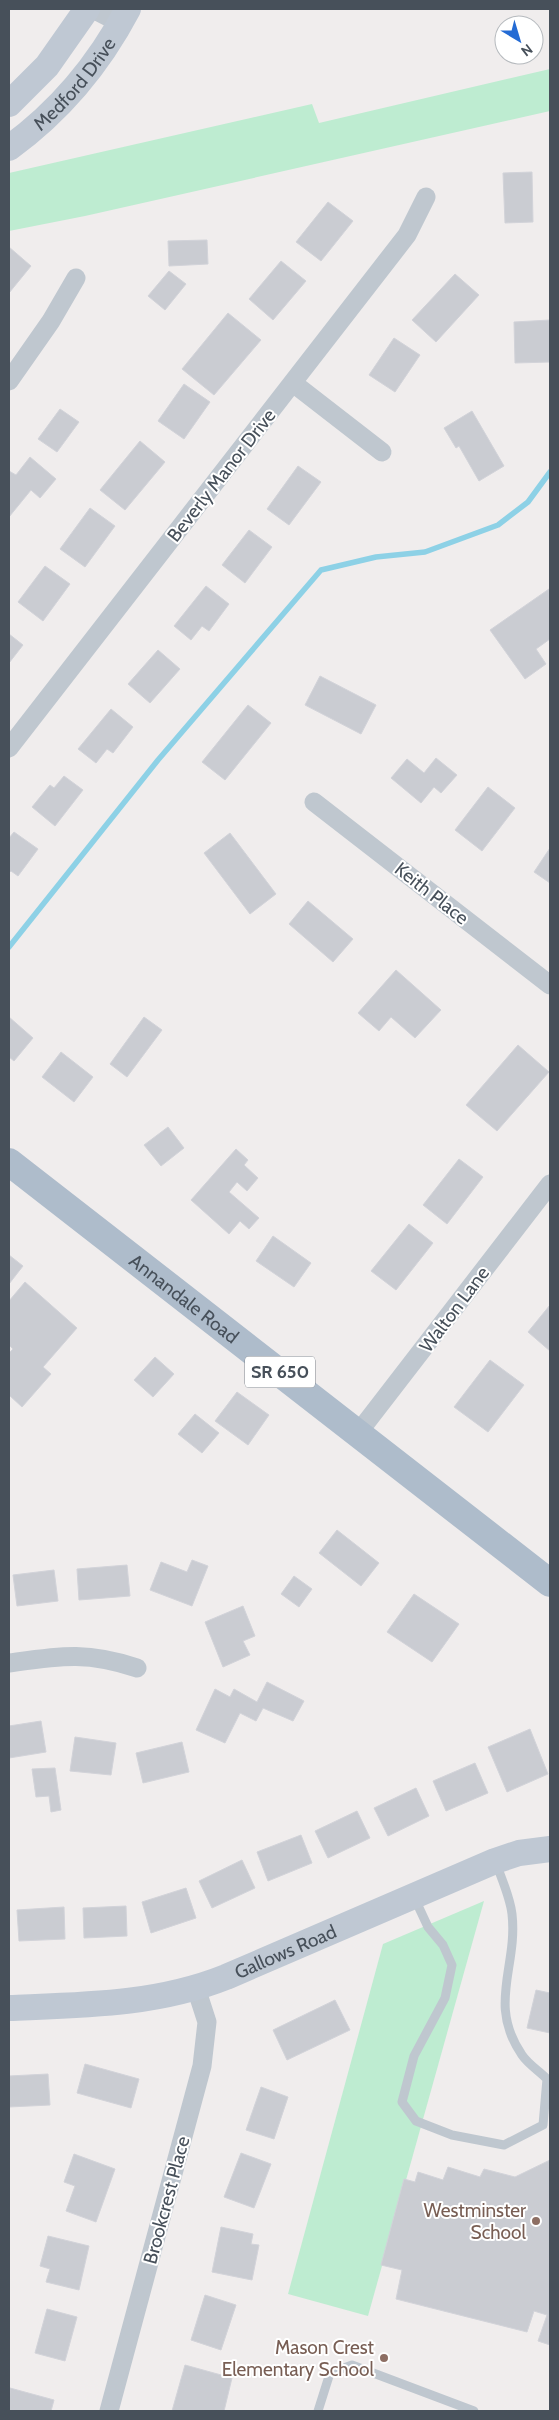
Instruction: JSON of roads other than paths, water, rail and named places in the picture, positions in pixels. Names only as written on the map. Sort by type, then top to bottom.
[{"type":"main road","name":"Medford Drive","points":[[9,104],[47,66],[87,9]]},
{"type":"main road","name":"Medford Drive","points":[[9,148],[50,115],[76,88],[98,60],[124,16]]},
{"type":"main road","name":"Annandale Road","points":[[9,1162],[550,1583]]},
{"type":"main road","name":"Gallows Road","points":[[9,2008],[120,2003],[196,1988],[226,1977],[495,1861],[519,1853],[550,1849]]},
{"type":"street","points":[[93,9],[124,16]]},
{"type":"street","name":"Beverly Manor Drive","points":[[9,748],[407,236],[426,197]]},
{"type":"street","points":[[9,380],[51,321],[76,278]]},
{"type":"street","points":[[293,383],[382,452]]},
{"type":"street","name":"Keith Place","points":[[314,802],[550,985]]},
{"type":"street","name":"Walton Lane","points":[[358,1433],[550,1184]]},
{"type":"street","points":[[9,1663],[58,1657],[87,1656],[112,1660],[137,1668]]},
{"type":"street","name":"Brookcrest Place","points":[[109,2411],[202,2066],[207,2022],[196,1988]]},
{"type":"lane","points":[[413,1895],[428,1927],[444,1945],[452,1965],[446,1998],[414,2056],[402,2102],[416,2121],[457,2136],[504,2145],[543,2125],[549,2078],[522,2056],[504,2013],[504,1994],[511,1954],[512,1915],[495,1861]]},
{"type":"lane","points":[[318,2411],[330,2373],[352,2365],[474,2411]]},
{"type":"waterway","points":[[9,947],[158,760],[321,570],[376,557],[425,552],[498,525],[528,502],[550,472]]},
{"type":"place","name":"Westminster School","points":[[536,2221]]},
{"type":"place","name":"Mason Crest Elementary School","points":[[384,2358]]}]
